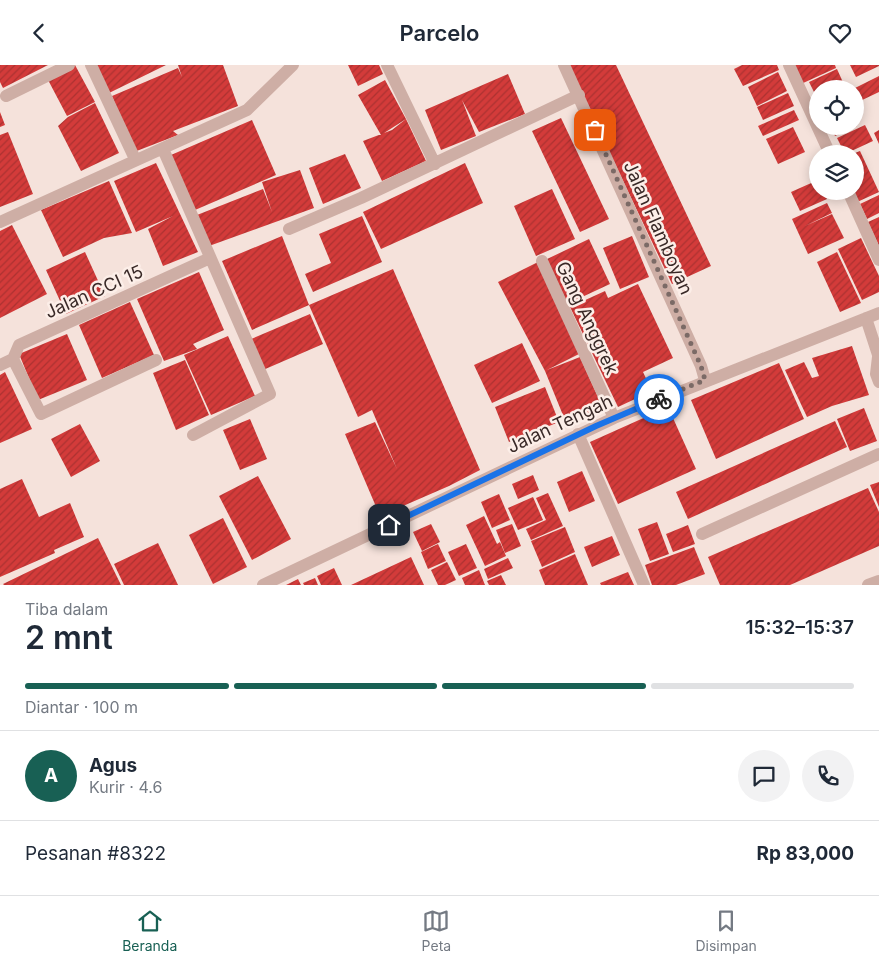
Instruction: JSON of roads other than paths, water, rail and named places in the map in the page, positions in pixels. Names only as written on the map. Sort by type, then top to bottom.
[{"type":"street","points":[[6,96],[69,65]]},
{"type":"street","points":[[91,65],[135,159]]},
{"type":"street","points":[[0,222],[135,159],[163,149],[247,110],[293,65]]},
{"type":"street","points":[[387,65],[435,163]]},
{"type":"street","name":"Jalan Flamboyan","points":[[564,65],[701,366],[705,380]]},
{"type":"street","points":[[789,65],[826,145]]},
{"type":"street","points":[[289,229],[579,95]]},
{"type":"street","points":[[163,149],[270,394],[193,435]]},
{"type":"street","points":[[852,200],[879,260]]},
{"type":"street","name":"Jalan CCI 15","points":[[0,365],[13,359],[18,345],[210,258]]},
{"type":"street","name":"Gang Anggrek","points":[[542,261],[614,418]]},
{"type":"street","name":"Jalan Tengah","points":[[263,585],[614,418],[705,380],[879,313]]},
{"type":"street","points":[[866,318],[879,358],[876,374],[879,382]]},
{"type":"street","points":[[13,359],[41,414],[156,360]]},
{"type":"street","points":[[578,435],[644,585]]},
{"type":"street","points":[[702,534],[879,454]]},
{"type":"street","points":[[868,585],[879,581]]}]
